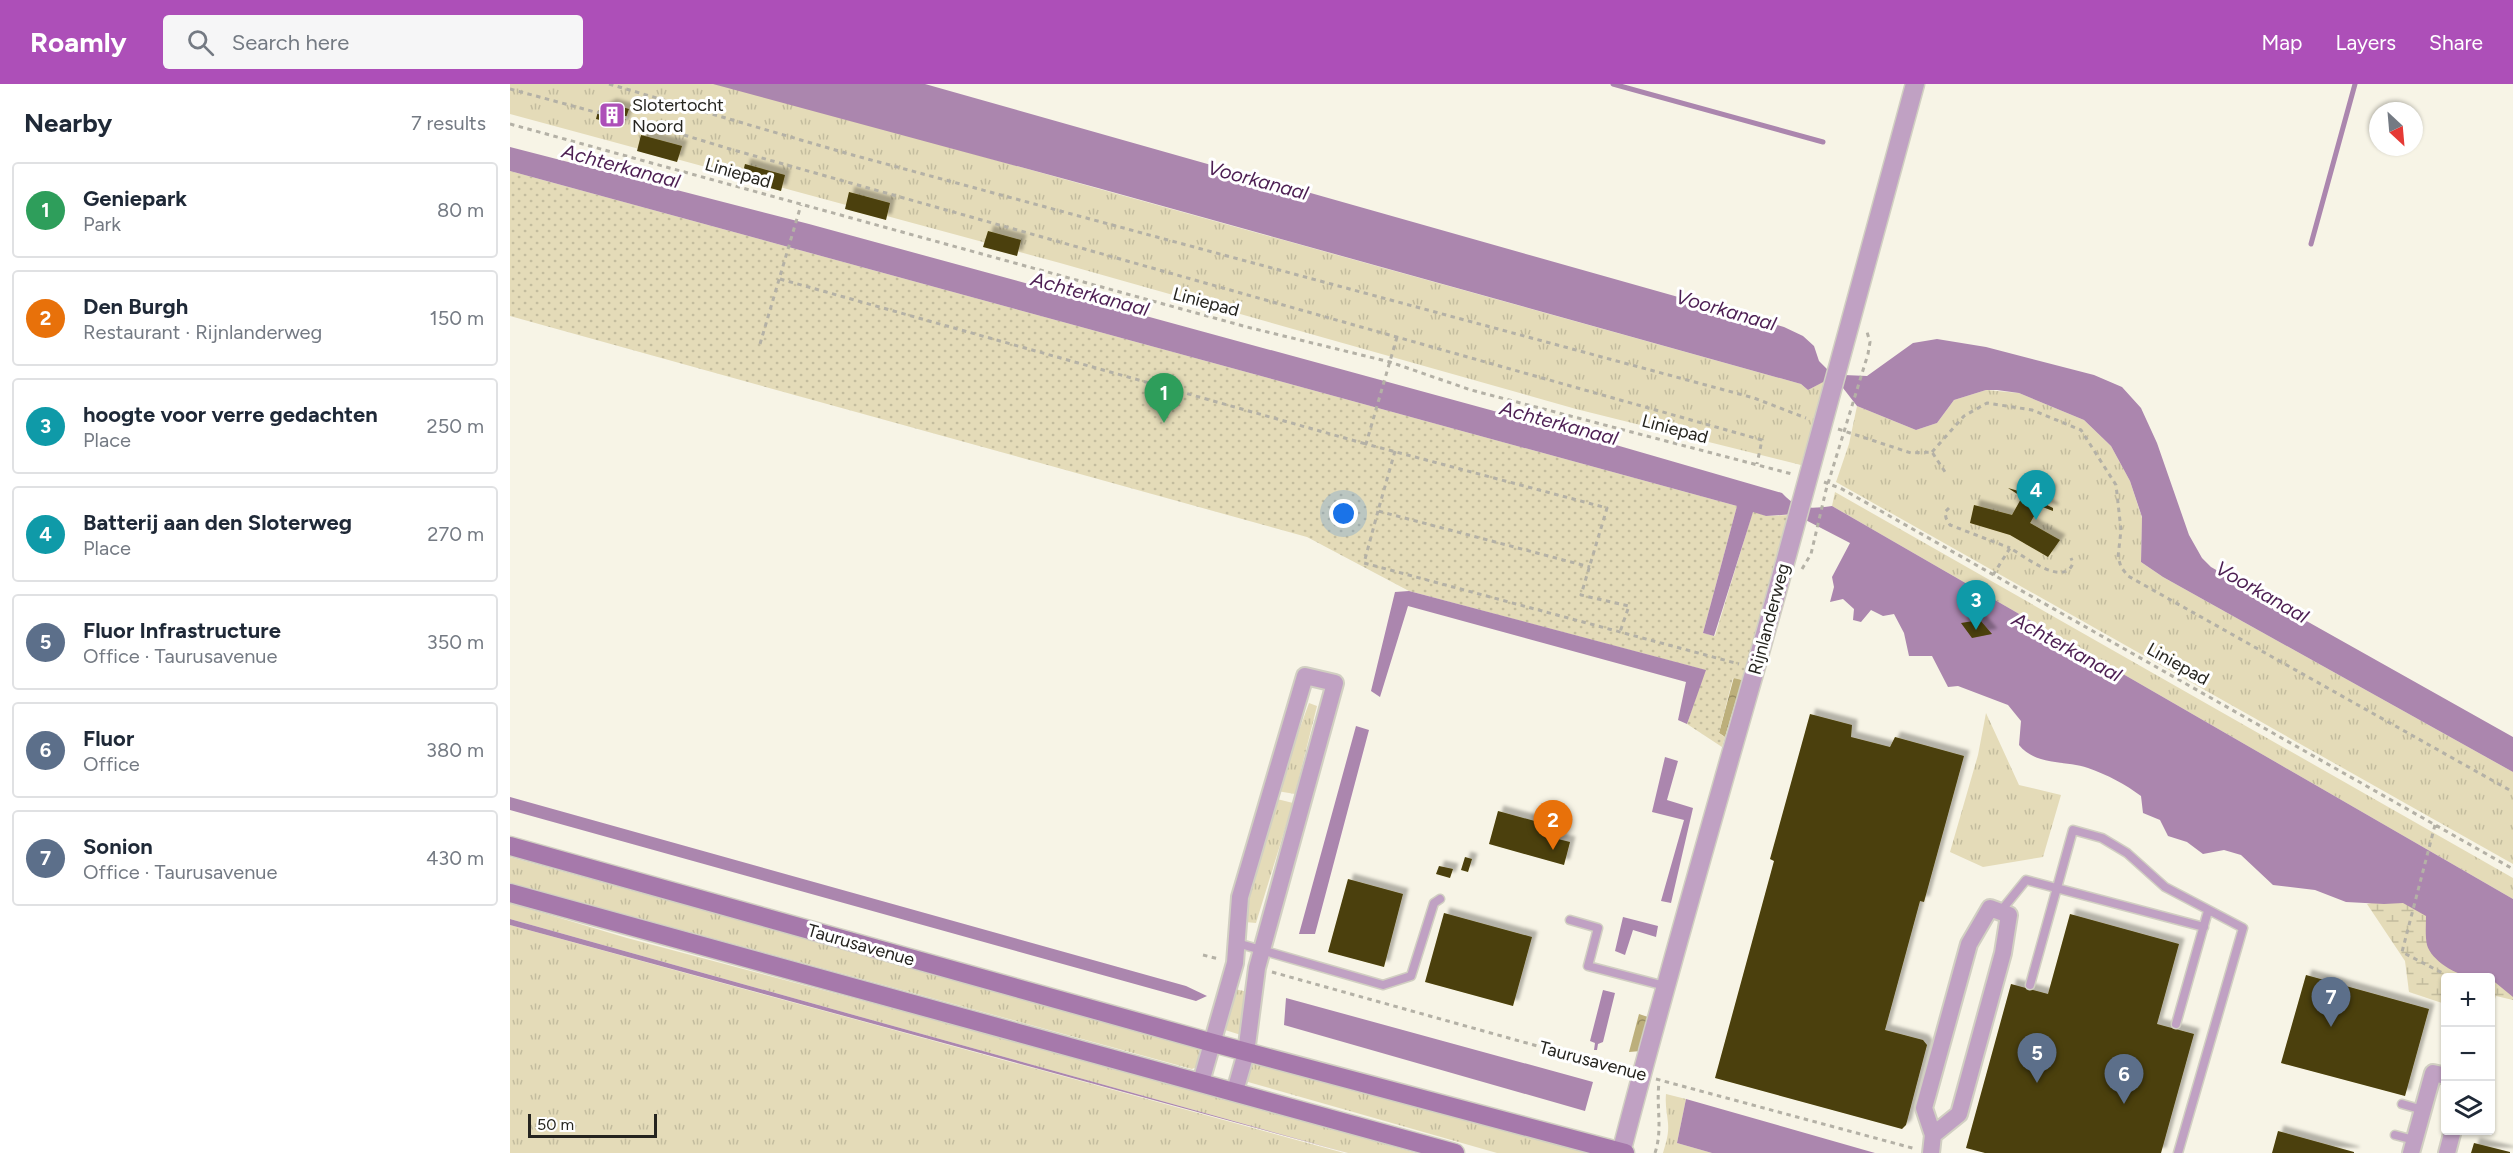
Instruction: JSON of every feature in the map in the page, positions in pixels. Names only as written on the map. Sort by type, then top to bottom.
[{"type":"main road","name":"Taurusavenue","points":[[510,846],[1246,1053],[1623,1153]]},
{"type":"main road","points":[[510,893],[1455,1153]]},
{"type":"street","name":"Rijnlanderweg","points":[[1623,1153],[1651,1077],[1665,986],[1755,669],[1915,84]]},
{"type":"street","points":[[1201,1082],[1235,963],[1240,897],[1305,676],[1335,683],[1257,968],[1246,1053],[1234,1091]]},
{"type":"street","points":[[1925,1151],[1933,1135],[1959,1114],[2003,953],[2009,915],[1990,908],[1970,944],[1924,1108],[1933,1135]]},
{"type":"street","points":[[2413,1147],[2433,1073],[2441,1075]]},
{"type":"street","points":[[2447,1153],[2452,1135]]},
{"type":"lane","points":[[2030,985],[2073,830],[2102,838],[2127,853],[2165,887],[2243,928],[2178,1153]]},
{"type":"lane","points":[[2000,912],[2026,880],[2204,927]]},
{"type":"lane","points":[[1237,943],[1383,985],[1411,975],[1434,903],[1440,899]]},
{"type":"lane","points":[[2176,1024],[2208,910]]},
{"type":"lane","points":[[1570,921],[1598,928],[1588,966],[1665,986]]},
{"type":"lane","points":[[2402,1104],[2423,1110]]},
{"type":"lane","points":[[2395,1135],[2413,1147]]},
{"type":"path","points":[[609,84],[849,154],[1755,398],[1822,424],[1911,453],[1932,452],[1964,416],[1987,403],[2032,410],[2081,430],[2116,485],[2121,530],[2118,557],[2121,567],[2128,576],[2513,792]]},
{"type":"path","points":[[510,89],[595,112],[628,118],[1396,337],[1366,444]]},
{"type":"path","name":"Liniepad","points":[[510,124],[1247,327],[1390,362],[1470,390],[1757,464],[1762,440],[1396,337]]},
{"type":"path","points":[[760,344],[801,205]]},
{"type":"path","points":[[780,279],[1366,444],[1607,508],[1581,595],[1629,606],[1620,632]]},
{"type":"path","points":[[1829,483],[1868,354]]},
{"type":"path","points":[[1395,451],[1365,561],[1755,669]]},
{"type":"path","points":[[1932,452],[1947,475]]},
{"type":"path","name":"Liniepad","points":[[1829,483],[2513,869]]},
{"type":"path","name":"Rijnlanderweg","points":[[1811,554],[1829,483]]},
{"type":"path","points":[[1949,508],[1945,512],[1950,525],[2010,548],[2054,573],[2065,572],[2072,568],[2071,558]]},
{"type":"path","points":[[1378,511],[1590,567]]},
{"type":"path","points":[[1993,575],[2010,548]]},
{"type":"path","points":[[2435,825],[2402,952],[2442,973]]},
{"type":"path","points":[[1203,954],[1235,963]]},
{"type":"path","name":"Taurusavenue","points":[[1257,968],[1925,1151]]},
{"type":"path","points":[[1651,1077],[1661,1128],[1655,1153]]},
{"type":"green space","points":[[510,84],[722,84],[1801,384],[1808,390],[1826,380],[1801,465],[1576,409],[1060,263],[510,114]]},
{"type":"green space","points":[[510,171],[1737,506],[1703,633],[1715,636],[1753,511],[1766,516],[1789,515],[1742,680],[1733,678],[1719,733],[1725,737],[1722,747],[1687,724],[1705,670],[1409,591],[1307,537],[510,316]]},
{"type":"green space","points":[[1986,390],[2019,393],[2084,420],[2111,446],[2130,481],[2142,518],[2141,562],[2163,577],[2513,772],[2513,864],[1836,482],[1849,444],[1857,406],[1916,430],[1937,423],[1954,400]]},
{"type":"green space","points":[[1835,492],[2513,878],[2513,899],[1832,506]]},
{"type":"green space","points":[[1734,677],[1742,680],[1725,737],[1719,733]]},
{"type":"green space","points":[[1309,703],[1317,706],[1295,794],[1277,791]]},
{"type":"green space","points":[[1986,713],[2019,785],[2061,795],[2043,857],[1983,867],[1950,852],[1978,755]]},
{"type":"green space","points":[[1273,798],[1293,803],[1256,923],[1245,922],[1247,898]]},
{"type":"green space","points":[[510,857],[1197,1046],[1204,1056],[1199,1066],[1192,1069],[510,883]]},
{"type":"green space","points":[[2405,895],[2513,988],[2513,1000],[2496,996],[2495,999],[2495,973],[2441,973],[2441,1003],[2409,992],[2405,961],[2367,904]]},
{"type":"green space","points":[[510,903],[627,938],[1131,1072],[1416,1153],[1348,1153],[510,919]]},
{"type":"green space","points":[[510,925],[1344,1153],[510,1153]]},
{"type":"green space","points":[[1235,989],[1248,992],[1241,1035],[1225,1030]]},
{"type":"green space","points":[[1639,1014],[1651,1018],[1641,1051],[1629,1052]]},
{"type":"green space","points":[[1255,1062],[1594,1153],[1497,1153],[1248,1082],[1245,1072],[1247,1066]]},
{"type":"green space","points":[[1666,1094],[1686,1099],[1677,1143],[1712,1153],[1663,1153],[1668,1131]]},
{"type":"water","name":"Voorkanaal","points":[[713,84],[925,84],[1784,327],[1803,336],[1814,346],[1819,361],[1829,371],[1844,375],[1867,376],[1913,343],[1937,339],[1986,347],[2094,375],[2122,387],[2141,408],[2157,443],[2189,535],[2202,558],[2211,567],[2513,737],[2513,772],[2163,577],[2141,562],[2142,517],[2130,481],[2111,446],[2084,420],[2019,393],[1986,390],[1954,400],[1937,423],[1916,430],[1857,406],[1843,388],[1827,380],[1808,390],[1801,384],[1098,188]]},
{"type":"water","name":"Achterkanaal","points":[[510,147],[809,224],[1571,432],[1782,493],[1793,503],[1804,507],[1832,506],[2513,899],[2513,997],[2495,982],[2495,973],[2458,973],[2443,965],[2430,952],[2427,945],[2426,916],[2403,903],[2346,902],[2315,890],[2273,885],[2241,855],[2224,850],[2203,854],[2187,842],[2168,836],[2160,820],[2143,813],[2141,796],[2116,780],[2088,768],[2042,759],[2026,752],[2019,745],[2021,721],[2008,705],[1958,686],[1948,687],[1932,656],[1909,656],[1904,633],[1894,614],[1883,616],[1871,610],[1861,622],[1853,620],[1854,609],[1843,599],[1830,602],[1834,587],[1832,577],[1850,543],[1794,514],[1766,516],[1753,512],[1714,636],[1703,633],[1737,506],[510,171]]},
{"type":"water","points":[[1409,591],[1706,670],[1687,724],[1678,720],[1686,682],[1408,606],[1380,697],[1371,691],[1395,592]]},
{"type":"water","points":[[1356,726],[1369,730],[1315,934],[1299,934]]},
{"type":"water","points":[[1665,757],[1678,761],[1667,800],[1693,808],[1671,903],[1661,901],[1684,820],[1652,812]]},
{"type":"water","points":[[510,797],[1186,986],[1207,996],[1196,1001],[510,810]]},
{"type":"water","points":[[1623,917],[1658,926],[1656,937],[1633,930],[1625,955],[1615,951]]},
{"type":"water","points":[[510,919],[1348,1153],[510,925]]},
{"type":"water","points":[[1603,990],[1615,993],[1603,1042],[1598,1044],[1597,1050],[1594,1050],[1595,1043],[1590,1041]]},
{"type":"water","points":[[1286,998],[1593,1082],[1585,1111],[1284,1025]]},
{"type":"water","points":[[1686,1099],[1875,1153],[1712,1153],[1677,1143]]},
{"type":"building","name":"Slotertocht Noord","points":[[611,104],[629,109],[623,126],[596,119],[598,111]]},
{"type":"building","points":[[641,135],[682,146],[677,162],[637,151]]},
{"type":"building","points":[[745,164],[785,175],[781,191],[741,180]]},
{"type":"building","points":[[849,192],[890,203],[886,220],[845,209]]},
{"type":"building","points":[[988,231],[1021,240],[1017,256],[983,247]]},
{"type":"building","points":[[2030,478],[2051,490],[2047,505],[2053,508],[2053,511],[2040,506],[2030,523],[2060,540],[2048,557],[2010,535],[1970,523],[1974,505],[2012,515],[2022,497],[2008,488],[2022,492]]},
{"type":"building","points":[[1980,620],[1992,634],[1972,638],[1961,623]]},
{"type":"building","points":[[1810,714],[1852,725],[1851,737],[1890,747],[1895,737],[1964,756],[1924,902],[1920,901],[1885,1030],[1923,1040],[1927,1045],[1906,1125],[1902,1129],[1715,1078],[1774,861],[1770,859]]},
{"type":"building","points":[[1498,811],[1553,826],[1550,837],[1570,842],[1564,865],[1489,844]]},
{"type":"building","points":[[1465,857],[1472,859],[1468,872],[1461,870]]},
{"type":"building","points":[[1439,866],[1453,869],[1450,878],[1436,874]]},
{"type":"building","points":[[1348,879],[1403,894],[1384,967],[1328,952]]},
{"type":"building","points":[[1444,913],[1532,937],[1513,1006],[1425,982]]},
{"type":"building","points":[[2070,914],[2179,944],[2157,1024],[2194,1034],[2161,1153],[1985,1153],[1966,1148],[2011,984],[2048,994]]},
{"type":"building","points":[[2306,975],[2429,1009],[2405,1096],[2281,1063]]},
{"type":"building","points":[[2278,1131],[2354,1152],[2354,1153],[2272,1153]]},
{"type":"building","points":[[2474,1143],[2510,1152],[2510,1153],[2471,1153]]},
{"type":"waterway","points":[[1613,84],[1823,142]]},
{"type":"waterway","points":[[2311,244],[2355,84]]},
{"type":"place","name":"Slotertocht Noord","points":[[612,115]]},
{"type":"place","name":"Geniepark","points":[[1164,423]]},
{"type":"place","name":"Batterij aan den Sloterweg","points":[[2036,520]]},
{"type":"place","name":"hoogte voor verre gedachten","points":[[1976,630]]},
{"type":"place","name":"Den Burgh","points":[[1553,850]]},
{"type":"place","name":"Sonion","points":[[2331,1027]]},
{"type":"place","name":"Fluor Infrastructure","points":[[2037,1083]]},
{"type":"place","name":"Fluor","points":[[2124,1104]]}]
